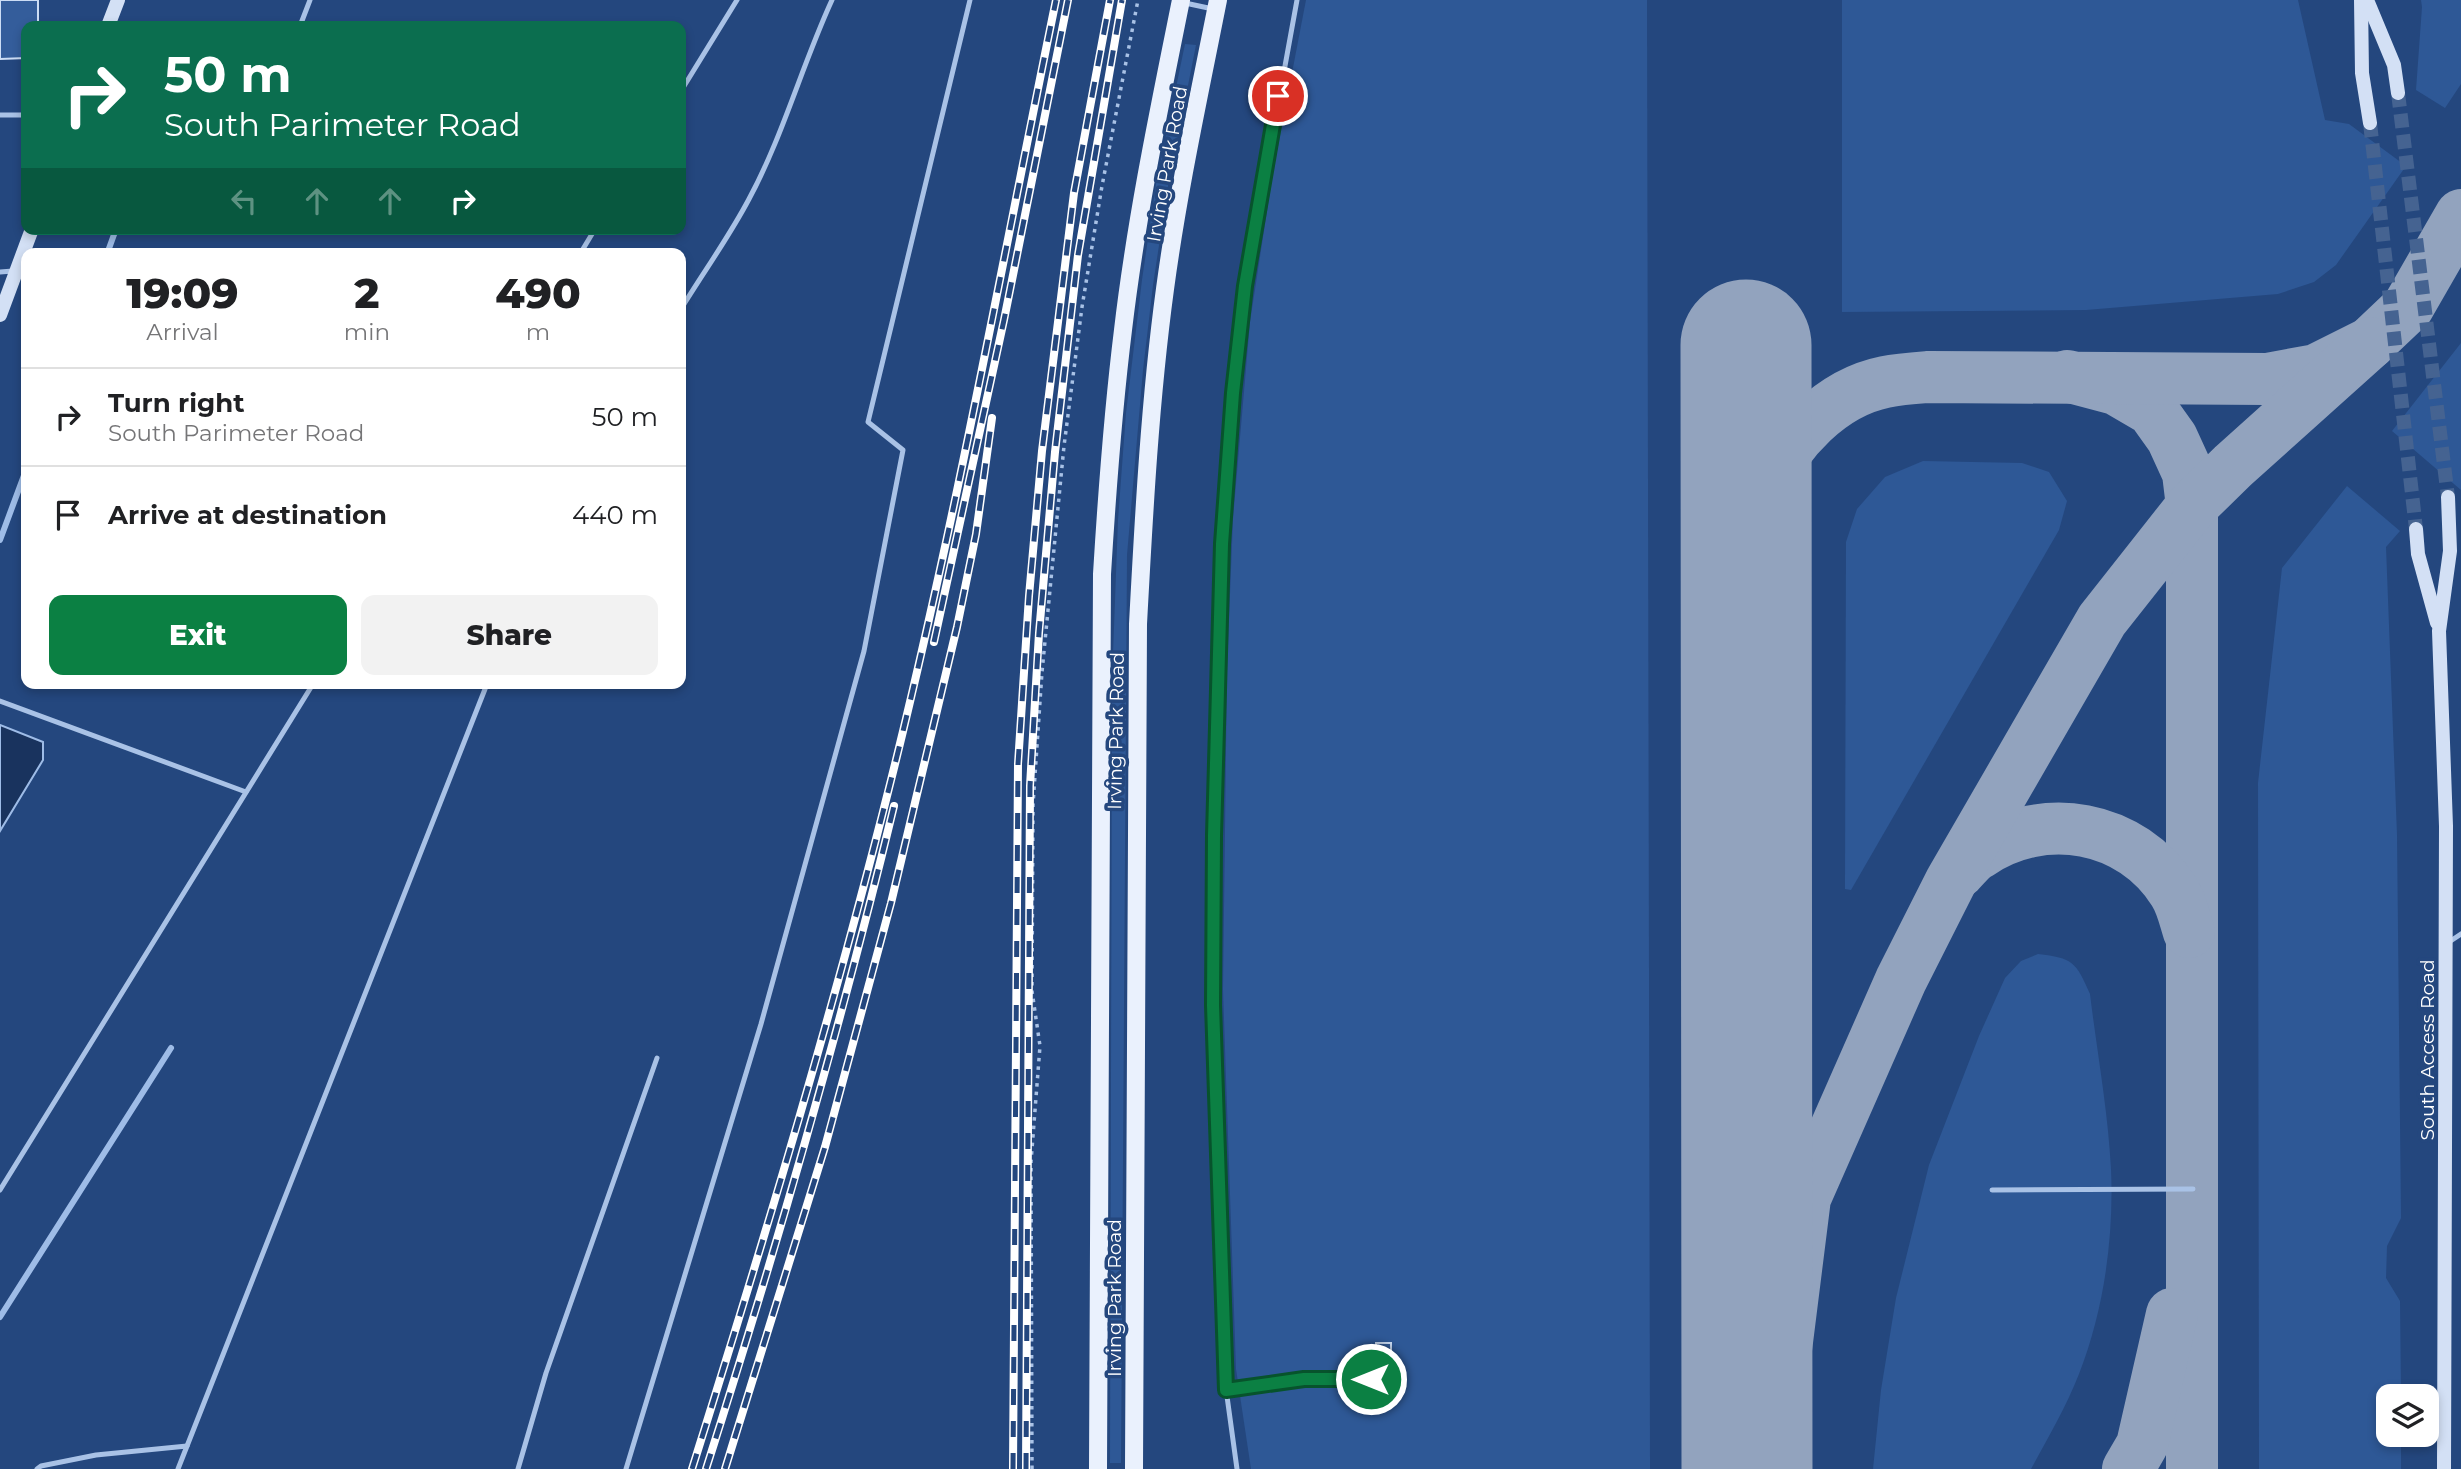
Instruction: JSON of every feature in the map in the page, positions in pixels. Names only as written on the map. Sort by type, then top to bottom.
[{"type":"main road","name":"Irving Park Road","points":[[1098,1469],[1102,573],[1123,330],[1137,233],[1181,1]]},
{"type":"main road","name":"Irving Park Road","points":[[1134,1469],[1138,624],[1152,398],[1166,286],[1217,5]]},
{"type":"street","points":[[110,21],[118,0]]},
{"type":"street","points":[[2361,0],[2362,73],[2370,122]]},
{"type":"street","points":[[2367,0],[2394,65],[2399,93]]},
{"type":"street","points":[[0,315],[21,258]]},
{"type":"street","name":"South Access Road","points":[[2445,1469],[2446,826],[2439,631],[2450,551],[2448,497]]},
{"type":"street","name":"South Access Road","points":[[2416,529],[2418,554],[2439,631]]},
{"type":"lane","points":[[302,21],[310,0]]},
{"type":"lane","points":[[686,83],[737,0]]},
{"type":"lane","points":[[686,301],[749,200],[773,149],[815,37],[832,0]]},
{"type":"lane","points":[[626,1469],[761,1024],[864,651],[903,450],[868,422],[970,0]]},
{"type":"lane","points":[[1237,1469],[1226,1390],[1213,1005],[1214,836],[1222,544],[1233,393],[1245,286],[1297,0]]},
{"type":"lane","points":[[1181,1],[1217,5]]},
{"type":"lane","points":[[0,115],[21,115]]},
{"type":"lane","points":[[0,272],[16,271]]},
{"type":"lane","points":[[0,1190],[310,689]]},
{"type":"lane","points":[[178,1469],[485,689]]},
{"type":"lane","points":[[0,701],[246,792]]},
{"type":"lane","points":[[2446,944],[2461,934]]},
{"type":"lane","points":[[518,1469],[546,1373],[657,1058]]},
{"type":"lane","points":[[1992,1190],[2193,1189]]},
{"type":"lane","points":[[1226,1390],[1304,1379],[1371,1379]]},
{"type":"lane","points":[[37,1469],[96,1455],[187,1446]]},
{"type":"path","points":[[1032,1469],[1031,1161],[1040,1046],[1032,991],[1033,805],[1042,672],[1064,446],[1082,307],[1138,0]]},
{"type":"shaded area","points":[[1306,0],[1647,0],[1650,1469],[1251,1469],[1236,1369],[1223,990],[1227,670],[1233,519],[1250,322],[1273,172]]},
{"type":"shaded area","points":[[1842,0],[2298,0],[2325,120],[2349,124],[2406,166],[2336,265],[2314,282],[2278,294],[2086,310],[1842,312]]},
{"type":"shaded area","points":[[2421,0],[2461,0],[2461,84],[2445,108],[2416,90]]},
{"type":"shaded area","points":[[1185,44],[1196,45],[1168,186],[1153,285],[1127,555],[1121,1463],[1110,1463],[1112,681],[1118,520],[1126,413],[1142,280],[1156,184]]},
{"type":"shaded area","points":[[2461,343],[2461,490],[2392,431]]},
{"type":"shaded area","points":[[1923,461],[2022,463],[2049,472],[2067,501],[2059,530],[1851,890],[1845,889],[1846,542],[1857,509],[1885,477]]},
{"type":"shaded area","points":[[2347,486],[2400,531],[2386,547],[2397,835],[2401,1218],[2387,1246],[2386,1278],[2400,1301],[2401,1384],[2376,1384],[2376,1447],[2401,1447],[2401,1469],[2259,1469],[2258,783],[2282,568]]},
{"type":"shaded area","points":[[0,725],[43,742],[43,760],[0,831]]},
{"type":"shaded area","points":[[2038,954],[2059,957],[2072,964],[2077,968],[2090,994],[2105,1103],[2110,1147],[2111,1221],[2106,1273],[2088,1350],[2057,1422],[2031,1469],[1873,1469],[1881,1390],[1896,1298],[1929,1165],[1979,1036],[2005,978],[2021,961]]},
{"type":"building","points":[[0,0],[38,0],[38,21],[21,21],[21,58],[0,59]]},
{"type":"building","points":[[1376,1343],[1391,1343],[1391,1362],[1376,1361]]},
{"type":"waterway","points":[[109,248],[114,235]]},
{"type":"waterway","points":[[0,540],[21,483]]},
{"type":"waterway","points":[[0,1317],[171,1048]]},
{"type":"taxiway","points":[[1746,541],[1761,495],[1798,437],[1829,408],[1865,388],[1890,381],[1928,377],[2267,379],[2316,370],[2370,343],[2408,307],[2461,215]]},
{"type":"taxiway","points":[[1771,1469],[1805,1198],[1901,980],[1951,881],[2102,620],[2192,506],[2370,343]]},
{"type":"taxiway","points":[[2067,376],[2116,389],[2152,410],[2172,438],[2188,473],[2192,506],[2192,1469]]},
{"type":"taxiway","points":[[1959,872],[1975,856],[2003,840],[2030,832],[2058,829],[2085,831],[2111,839],[2135,851],[2156,869],[2177,897],[2189,932]]},
{"type":"taxiway","points":[[2128,1469],[2142,1445],[2172,1314]]},
{"type":"runway","points":[[1746,345],[1747,1469]]},
{"type":"tunnel","points":[[2398,93],[2448,497]]},
{"type":"tunnel","points":[[2370,123],[2416,529]]},
{"type":"railway","points":[[692,1469],[800,1116],[850,939],[896,760],[960,475],[1056,0]]},
{"type":"railway","points":[[934,642],[1004,320],[1068,0]]},
{"type":"railway","points":[[1013,1469],[1018,764],[1029,596],[1042,451],[1074,193],[1110,0]]},
{"type":"railway","points":[[1026,1469],[1030,786],[1039,633],[1055,452],[1078,255],[1122,0]]},
{"type":"railway","points":[[725,1469],[825,1147],[891,903],[957,627],[976,534],[992,418]]},
{"type":"railway","points":[[706,1469],[806,1139],[894,806]]},
{"type":"route","points":[[1278,96],[1245,286],[1233,393],[1222,544],[1214,836],[1213,1005],[1226,1390],[1304,1379],[1371,1379]]}]
